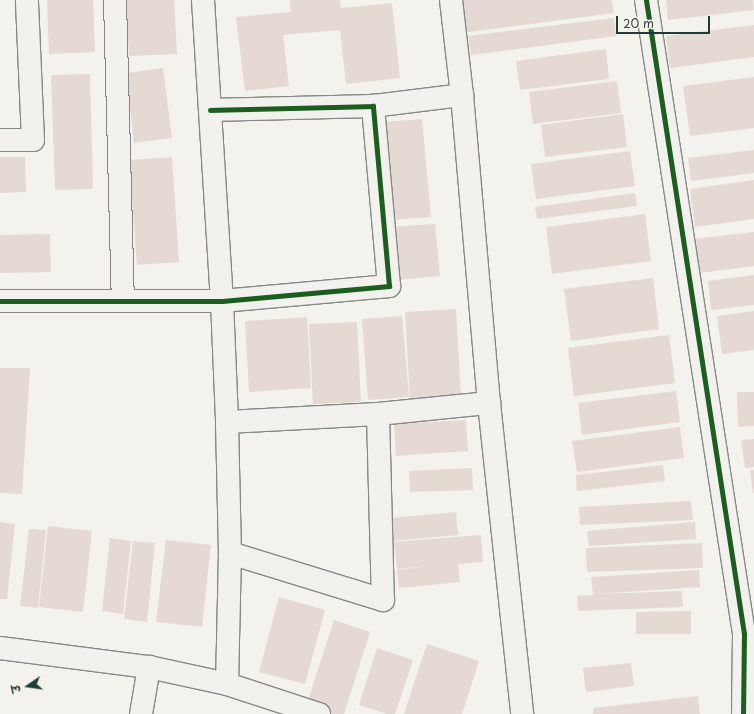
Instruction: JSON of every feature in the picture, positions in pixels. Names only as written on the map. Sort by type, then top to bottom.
[{"type":"street","points":[[0,140],[33,140],[27,0]]},
{"type":"street","points":[[115,0],[123,301]]},
{"type":"street","points":[[202,0],[222,301],[227,422],[230,553],[227,684]]},
{"type":"street","points":[[451,0],[462,95],[489,403],[522,714]]},
{"type":"street","points":[[646,0],[744,634],[743,714]]},
{"type":"street","points":[[210,110],[373,106],[462,95]]},
{"type":"street","points":[[0,301],[222,301],[389,286],[373,106]]},
{"type":"street","points":[[227,422],[378,414],[489,403]]},
{"type":"street","points":[[230,553],[383,600],[378,414]]},
{"type":"street","points":[[0,648],[149,668],[227,684],[319,714]]},
{"type":"street","points":[[141,714],[149,668]]},
{"type":"building","points":[[47,0],[93,0],[95,52],[49,54]]},
{"type":"building","points":[[126,0],[174,0],[177,54],[129,56]]},
{"type":"building","points":[[290,0],[340,0],[341,8],[392,3],[400,78],[346,84],[340,30],[283,35],[289,86],[245,91],[236,17],[291,12]]},
{"type":"building","points":[[457,0],[612,0],[614,13],[462,33]]},
{"type":"building","points":[[666,0],[753,0],[754,10],[668,20]]},
{"type":"building","points":[[614,18],[616,36],[471,55],[468,36]]},
{"type":"building","points":[[754,25],[754,57],[670,68],[666,36]]},
{"type":"building","points":[[606,49],[609,79],[520,90],[516,61]]},
{"type":"building","points":[[163,68],[172,138],[134,143],[126,73]]},
{"type":"building","points":[[90,74],[93,189],[55,190],[51,75]]},
{"type":"building","points":[[754,77],[754,128],[690,136],[683,86]]},
{"type":"building","points":[[617,81],[621,113],[533,124],[529,92]]},
{"type":"building","points":[[623,114],[627,147],[545,157],[541,125]]},
{"type":"building","points":[[422,119],[431,217],[392,220],[384,122]]},
{"type":"building","points":[[754,150],[754,173],[691,181],[688,158]]},
{"type":"building","points":[[630,151],[635,186],[536,199],[531,164]]},
{"type":"building","points":[[0,157],[25,157],[26,192],[0,193]]},
{"type":"building","points":[[172,157],[179,262],[137,265],[129,160]]},
{"type":"building","points":[[754,180],[754,219],[695,227],[690,189]]},
{"type":"building","points":[[635,193],[637,206],[537,219],[535,207]]},
{"type":"building","points":[[645,214],[651,261],[552,274],[546,227]]},
{"type":"building","points":[[435,224],[440,276],[395,280],[391,227]]},
{"type":"building","points":[[754,232],[754,266],[699,273],[694,239]]},
{"type":"building","points":[[50,234],[51,272],[0,273],[0,235]]},
{"type":"building","points":[[754,275],[754,305],[711,310],[708,281]]},
{"type":"building","points":[[653,278],[659,329],[571,341],[564,289]]},
{"type":"building","points":[[456,309],[461,396],[410,399],[405,312]]},
{"type":"building","points":[[754,311],[754,350],[722,354],[717,316]]},
{"type":"building","points":[[402,316],[409,397],[368,400],[362,319]]},
{"type":"building","points":[[307,317],[311,388],[249,392],[245,321]]},
{"type":"building","points":[[357,322],[361,402],[313,404],[309,324]]},
{"type":"building","points":[[669,335],[675,383],[574,396],[568,348]]},
{"type":"building","points":[[0,368],[30,368],[22,494],[0,493]]},
{"type":"building","points":[[676,391],[680,422],[582,435],[578,403]]},
{"type":"building","points":[[737,392],[754,392],[754,426],[738,427]]},
{"type":"building","points":[[466,420],[468,451],[396,456],[394,424]]},
{"type":"building","points":[[680,427],[684,458],[577,472],[572,441]]},
{"type":"building","points":[[754,439],[754,467],[745,468],[741,440]]},
{"type":"building","points":[[663,465],[665,481],[577,491],[576,475]]},
{"type":"building","points":[[472,468],[473,490],[410,492],[409,471]]},
{"type":"building","points":[[750,470],[754,470],[754,493],[753,493]]},
{"type":"building","points":[[691,501],[693,520],[580,525],[579,507]]},
{"type":"building","points":[[456,512],[458,535],[394,541],[391,518]]},
{"type":"building","points":[[0,522],[15,524],[7,599],[0,599]]},
{"type":"building","points":[[695,522],[696,539],[589,546],[587,531]]},
{"type":"building","points":[[48,526],[92,531],[83,612],[39,607]]},
{"type":"building","points":[[29,529],[46,530],[38,608],[20,606]]},
{"type":"building","points":[[481,535],[483,562],[458,564],[460,582],[399,588],[397,570],[428,566],[397,569],[394,542]]},
{"type":"building","points":[[110,538],[131,541],[123,614],[102,611]]},
{"type":"building","points":[[166,540],[211,545],[202,627],[156,622]]},
{"type":"building","points":[[133,541],[155,543],[147,622],[124,619]]},
{"type":"building","points":[[702,543],[703,568],[587,572],[586,548]]},
{"type":"building","points":[[699,570],[700,587],[596,594],[682,591],[683,607],[578,611],[577,596],[593,595],[591,577]]},
{"type":"building","points":[[279,597],[325,610],[305,684],[259,672]]},
{"type":"building","points":[[691,611],[691,634],[636,634],[636,612]]},
{"type":"building","points":[[334,620],[370,632],[344,714],[332,714],[306,706]]},
{"type":"building","points":[[427,644],[479,661],[462,714],[404,714]]},
{"type":"building","points":[[377,648],[413,660],[395,714],[387,714],[359,705]]},
{"type":"building","points":[[631,663],[634,686],[586,692],[583,668]]},
{"type":"building","points":[[698,696],[700,714],[593,714],[593,708]]},
{"type":"cycle path","points":[[646,0],[744,634],[743,714]]},
{"type":"cycle path","points":[[0,301],[222,301],[389,286],[373,106],[210,110]]}]
